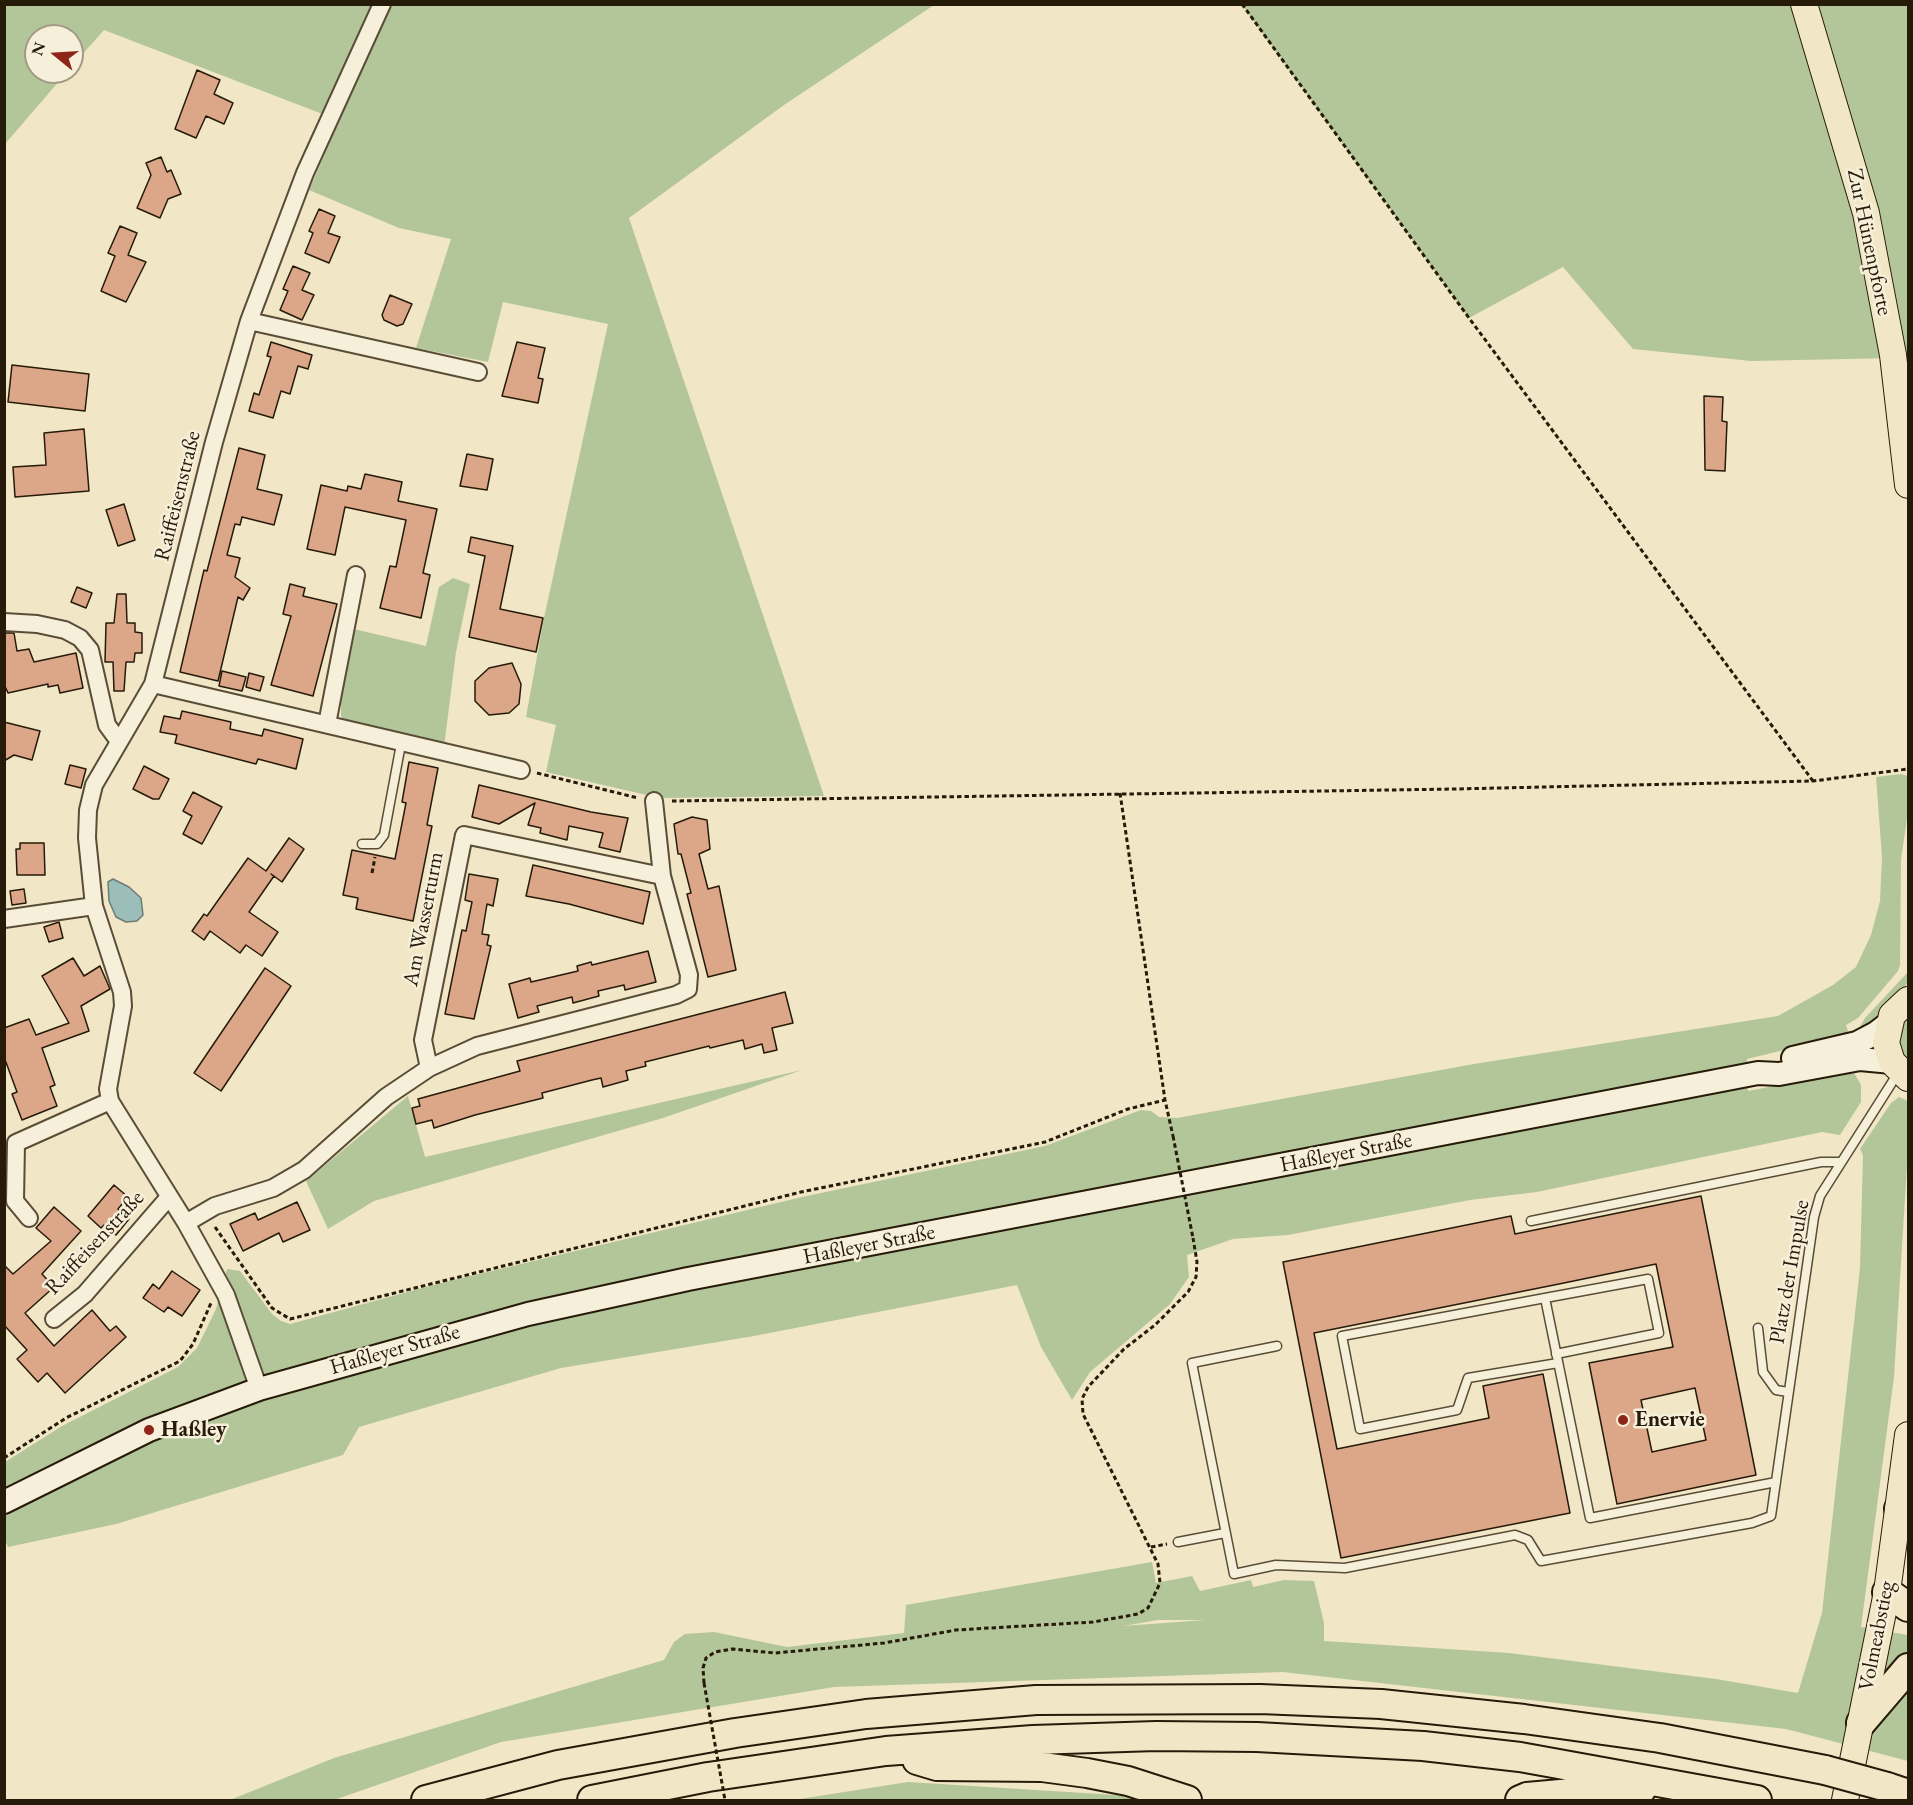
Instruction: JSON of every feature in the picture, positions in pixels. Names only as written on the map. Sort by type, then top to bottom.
[{"type":"highway","points":[[1861,1723],[1908,1668]]},
{"type":"highway","points":[[426,1800],[558,1765],[735,1733],[866,1714],[1036,1700],[1260,1699],[1393,1706],[1524,1719],[1660,1738],[1825,1770],[1898,1791]]},
{"type":"highway","points":[[592,1800],[708,1778],[886,1751],[1033,1740],[1257,1737],[1423,1746],[1520,1757],[1757,1800]]},
{"type":"highway","points":[[886,1751],[937,1766],[1042,1767],[1087,1773],[1128,1781],[1187,1800]]},
{"type":"highway","points":[[1520,1800],[1527,1797],[1572,1793],[1697,1788]]},
{"type":"main road","name":"Zur Hünenpforte","points":[[1804,4],[1866,213],[1893,355],[1908,485]]},
{"type":"main road","points":[[1900,1070],[1886,1043],[1889,1023],[1897,1009],[1908,1000]]},
{"type":"main road","name":"Haßleyer Straße","points":[[1758,1073],[1779,1062],[1857,1042],[1876,1033],[1889,1023]]},
{"type":"main road","name":"Haßleyer Straße","points":[[4,1502],[149,1430],[258,1389],[498,1322],[676,1282],[1758,1073],[1779,1074],[1860,1059],[1900,1070]]},
{"type":"main road","name":"Volmeabstieg","points":[[1845,1800],[1861,1723],[1901,1595],[1908,1435]]},
{"type":"street","name":"Raiffeisenstraße","points":[[258,1389],[219,1282],[186,1223],[110,1101],[108,1089],[123,1006],[122,992],[94,906],[87,838],[88,810],[94,785],[118,740],[153,684],[214,442],[249,321],[305,173],[382,4]]},
{"type":"street","points":[[249,321],[478,372]]},
{"type":"street","points":[[327,724],[356,575]]},
{"type":"street","points":[[4,622],[37,624],[65,630],[80,638],[90,650],[107,725],[118,740]]},
{"type":"street","points":[[153,684],[327,724],[401,744],[520,770]]},
{"type":"street","points":[[186,1223],[203,1212],[273,1188],[304,1170],[386,1097],[429,1068],[477,1046],[676,995],[687,989],[689,975],[662,876],[654,801]]},
{"type":"street","name":"Am Wasserturm","points":[[429,1068],[423,1040],[464,835],[662,876]]},
{"type":"street","points":[[4,919],[94,906]]},
{"type":"street","points":[[29,1218],[15,1201],[16,1143],[110,1101]]},
{"type":"street","name":"Raiffeisenstraße","points":[[54,1319],[85,1294],[169,1197]]},
{"type":"lane","points":[[362,844],[377,844],[384,835],[401,744]]},
{"type":"lane","name":"Platz der Impulse","points":[[1225,1533],[1233,1574],[1276,1565],[1345,1568],[1515,1535],[1528,1540],[1541,1561],[1752,1523],[1772,1516],[1814,1217],[1820,1196],[1900,1070]]},
{"type":"lane","points":[[1531,1221],[1815,1164],[1840,1162]]},
{"type":"lane","points":[[1648,1279],[1659,1334],[1468,1378],[1457,1410],[1360,1429],[1342,1336],[1545,1298],[1648,1279]]},
{"type":"lane","points":[[1545,1298],[1590,1518],[1776,1482]]},
{"type":"lane","name":"Platz der Impulse","points":[[1758,1328],[1763,1372],[1776,1390],[1788,1392]]},
{"type":"lane","points":[[1178,1542],[1225,1533],[1192,1363],[1277,1346]]},
{"type":"path","points":[[1242,4],[1469,318],[1813,781]]},
{"type":"path","points":[[520,770],[654,801],[1813,781],[1908,769]]},
{"type":"path","points":[[725,1800],[704,1683],[703,1668],[706,1658],[715,1652],[732,1649],[775,1653],[884,1642],[956,1630],[1093,1622],[1138,1614],[1148,1608],[1160,1583],[1158,1564],[1083,1414],[1082,1399],[1088,1387],[1124,1349],[1162,1318],[1188,1292],[1196,1277],[1197,1262],[1165,1100],[1120,794]]},
{"type":"path","points":[[203,1212],[272,1308],[290,1319],[801,1192],[1046,1142],[1128,1109],[1165,1100]]},
{"type":"path","points":[[4,1458],[66,1418],[180,1361],[193,1344],[205,1320],[219,1282]]},
{"type":"green space","points":[[5,5],[374,5],[325,115],[104,30],[84,52],[84,24],[24,24],[24,84],[57,84],[5,144]]},
{"type":"green space","points":[[390,5],[934,5],[784,105],[629,218],[824,796],[660,798],[546,772],[556,725],[526,717],[544,618],[608,324],[503,302],[488,362],[416,348],[451,239],[399,228],[309,190]]},
{"type":"green space","points":[[1242,5],[1908,5],[1908,414],[1894,358],[1751,361],[1633,349],[1563,267],[1469,318]]},
{"type":"green space","points":[[453,578],[470,584],[456,652],[444,747],[347,724],[341,716],[341,701],[354,629],[426,646],[439,587]]},
{"type":"green space","points":[[1901,774],[1908,776],[1908,811],[1901,860],[1900,965],[1898,971],[1858,1018],[1846,1025],[1850,1038],[1829,1039],[1747,1059],[1748,1091],[1853,1071],[1861,1085],[1861,1102],[1840,1135],[1822,1132],[1537,1192],[1470,1200],[1288,1235],[1233,1239],[1187,1255],[1189,1277],[1170,1304],[1090,1372],[1072,1400],[1041,1347],[1017,1285],[754,1336],[561,1368],[359,1427],[343,1455],[116,1524],[8,1547],[5,1540],[5,1462],[62,1426],[178,1367],[197,1348],[216,1309],[227,1269],[240,1271],[272,1314],[290,1324],[437,1284],[802,1197],[1045,1146],[1141,1110],[1151,1111],[1159,1117],[1177,1118],[1474,1064],[1778,1016],[1833,985],[1856,967],[1871,935],[1880,901],[1882,857],[1876,777]]},
{"type":"green space","points":[[1908,972],[1908,982],[1903,990],[1877,1020],[1857,1032],[1865,1018]]},
{"type":"green space","points":[[1908,1014],[1908,1064],[1898,1047],[1900,1025]]},
{"type":"green space","points":[[802,1070],[663,1118],[374,1201],[328,1229],[306,1181],[408,1096],[425,1157]]},
{"type":"green space","points":[[1899,1097],[1908,1101],[1908,1149],[1894,1377],[1861,1627],[1908,1635],[1908,1761],[1786,1729],[1283,1672],[834,1687],[501,1742],[334,1800],[230,1800],[334,1758],[664,1660],[674,1642],[685,1634],[714,1632],[787,1647],[904,1633],[906,1605],[1152,1562],[1156,1583],[1192,1576],[1200,1591],[1251,1580],[1253,1587],[1284,1580],[1314,1581],[1324,1623],[1324,1641],[1509,1653],[1716,1679],[1798,1693],[1822,1613],[1860,1268],[1863,1155],[1860,1149],[1891,1103]],"holes":[[[1158,1620],[1205,1620],[1123,1626]]]},
{"type":"green space","points":[[908,1782],[1132,1796],[1141,1800],[793,1800]]},
{"type":"water","points":[[113,879],[129,887],[141,898],[143,915],[137,921],[126,922],[116,917],[109,901],[108,882]]},
{"type":"building","points":[[197,70],[220,80],[214,94],[233,103],[224,124],[206,116],[196,138],[175,129]]},
{"type":"building","points":[[161,157],[167,172],[171,170],[181,194],[168,199],[160,218],[137,208],[151,175],[146,163]]},
{"type":"building","points":[[319,209],[335,216],[328,233],[340,237],[329,263],[305,253],[313,233],[309,231]]},
{"type":"building","points":[[120,226],[137,233],[128,255],[146,262],[126,302],[101,291],[115,256],[108,253]]},
{"type":"building","points":[[293,266],[310,273],[302,290],[314,295],[302,320],[280,310],[288,291],[283,289]]},
{"type":"building","points":[[390,295],[412,304],[403,324],[397,326],[384,320],[382,315]]},
{"type":"building","points":[[271,342],[312,355],[308,369],[298,366],[290,394],[281,391],[273,418],[249,411],[254,393],[259,395],[271,357],[267,356]]},
{"type":"building","points":[[517,342],[545,348],[538,378],[543,379],[538,403],[502,396]]},
{"type":"building","points":[[12,365],[89,374],[85,411],[8,402]]},
{"type":"building","points":[[1704,396],[1723,397],[1722,421],[1727,422],[1725,471],[1705,470]]},
{"type":"building","points":[[84,429],[89,491],[15,497],[13,467],[46,465],[44,433]]},
{"type":"building","points":[[239,448],[265,455],[257,489],[282,495],[274,525],[242,517],[240,525],[235,524],[227,555],[240,558],[235,577],[250,588],[243,600],[238,597],[218,681],[180,672],[204,570],[207,571]]},
{"type":"building","points":[[467,454],[493,459],[487,490],[460,486]]},
{"type":"building","points":[[365,474],[402,482],[398,501],[437,509],[423,573],[430,575],[421,618],[380,608],[390,566],[396,567],[406,520],[345,507],[335,555],[307,549],[321,485],[347,491],[348,486],[361,489]]},
{"type":"building","points":[[124,504],[135,540],[118,546],[106,510]]},
{"type":"building","points":[[471,537],[513,546],[500,609],[543,618],[536,652],[469,637],[485,556],[468,552]]},
{"type":"building","points":[[290,584],[305,588],[303,596],[337,604],[313,696],[271,685],[291,616],[283,614]]},
{"type":"building","points":[[77,587],[92,593],[86,608],[71,602]]},
{"type":"building","points":[[117,594],[126,594],[127,623],[135,623],[135,632],[142,633],[142,653],[135,653],[134,662],[126,662],[124,691],[114,691],[113,662],[105,662],[106,623],[114,623]]},
{"type":"building","points":[[4,633],[14,633],[17,651],[29,649],[34,662],[76,653],[83,688],[60,693],[58,685],[48,687],[48,684],[8,693],[4,684]]},
{"type":"building","points":[[512,663],[521,684],[519,704],[509,713],[489,715],[475,701],[475,681],[489,668]]},
{"type":"building","points":[[222,671],[246,677],[242,691],[219,686]]},
{"type":"building","points":[[249,673],[264,677],[260,691],[246,687]]},
{"type":"building","points":[[182,711],[231,722],[230,729],[262,736],[264,729],[303,739],[296,769],[258,759],[256,764],[175,743],[177,735],[160,732],[164,716],[180,719]]},
{"type":"building","points":[[4,722],[40,731],[32,760],[14,755],[4,761]]},
{"type":"building","points":[[409,762],[438,768],[427,825],[432,826],[413,921],[356,909],[358,898],[343,895],[352,850],[395,859],[406,803],[402,802]]},
{"type":"building","points":[[70,765],[86,769],[81,788],[65,784]]},
{"type":"building","points":[[144,766],[169,779],[159,799],[153,799],[133,789]]},
{"type":"building","points":[[479,785],[591,812],[628,818],[620,852],[599,847],[603,833],[569,826],[567,840],[540,833],[541,828],[528,825],[535,803],[499,824],[472,817]]},
{"type":"building","points":[[193,792],[222,807],[202,844],[183,834],[192,816],[183,811]]},
{"type":"building","points":[[692,817],[707,820],[710,849],[699,854],[708,889],[719,886],[736,970],[708,977],[687,894],[691,893],[681,854],[678,854],[674,824]]},
{"type":"building","points":[[289,838],[304,849],[282,882],[274,876],[249,912],[278,932],[262,956],[246,945],[240,953],[210,931],[204,940],[192,931],[204,914],[207,916],[248,858],[266,871]]},
{"type":"building","points":[[20,843],[44,843],[45,875],[17,875],[16,849],[20,849]]},
{"type":"building","points":[[533,865],[650,892],[643,924],[569,904],[526,896]]},
{"type":"building","points":[[469,874],[498,879],[493,906],[487,904],[482,934],[489,935],[487,945],[491,946],[474,1019],[445,1014],[462,930],[466,931],[472,902],[465,900]]},
{"type":"building","points":[[24,889],[26,903],[12,905],[10,891]]},
{"type":"building","points":[[59,922],[63,938],[49,942],[44,927]]},
{"type":"building","points":[[648,951],[656,982],[625,990],[624,985],[598,991],[599,996],[573,1003],[572,997],[537,1006],[539,1012],[518,1018],[509,984],[530,978],[531,982],[578,971],[577,966],[591,962],[592,965]]},
{"type":"building","points":[[73,958],[84,976],[100,966],[110,989],[81,1006],[89,1031],[42,1048],[55,1085],[50,1087],[57,1106],[22,1120],[12,1094],[17,1092],[4,1057],[4,1028],[29,1019],[36,1035],[69,1023],[42,976]]},
{"type":"building","points":[[265,968],[291,986],[221,1091],[194,1073]]},
{"type":"building","points":[[785,992],[793,1023],[772,1028],[777,1050],[764,1053],[762,1044],[745,1049],[743,1040],[710,1048],[709,1046],[645,1062],[646,1066],[626,1071],[628,1080],[603,1087],[601,1078],[542,1093],[543,1098],[434,1128],[432,1120],[416,1124],[412,1108],[420,1106],[418,1099],[520,1071],[517,1061]]},
{"type":"building","points":[[114,1185],[128,1197],[118,1209],[129,1219],[116,1235],[104,1225],[101,1228],[88,1216]]},
{"type":"building","points":[[1701,1196],[1756,1475],[1617,1504],[1589,1363],[1673,1347],[1656,1264],[1314,1333],[1337,1449],[1489,1418],[1483,1386],[1543,1374],[1570,1513],[1341,1558],[1283,1262],[1511,1216],[1515,1234]],"holes":[[[1695,1388],[1706,1440],[1652,1452],[1641,1400]]]},
{"type":"building","points":[[297,1202],[310,1230],[283,1242],[279,1233],[243,1251],[230,1224],[255,1213],[258,1220]]},
{"type":"building","points":[[54,1207],[81,1231],[42,1274],[54,1287],[25,1313],[54,1346],[92,1310],[110,1331],[116,1326],[126,1337],[65,1393],[47,1373],[38,1382],[17,1359],[27,1350],[4,1325],[4,1265],[13,1274],[51,1241],[36,1228]]},
{"type":"building","points":[[172,1271],[200,1290],[182,1316],[168,1307],[164,1312],[143,1298],[153,1284],[159,1289]]},
{"type":"place","name":"Enervie","points":[[1623,1420]]},
{"type":"place","name":"Haßley","points":[[149,1430]]}]
